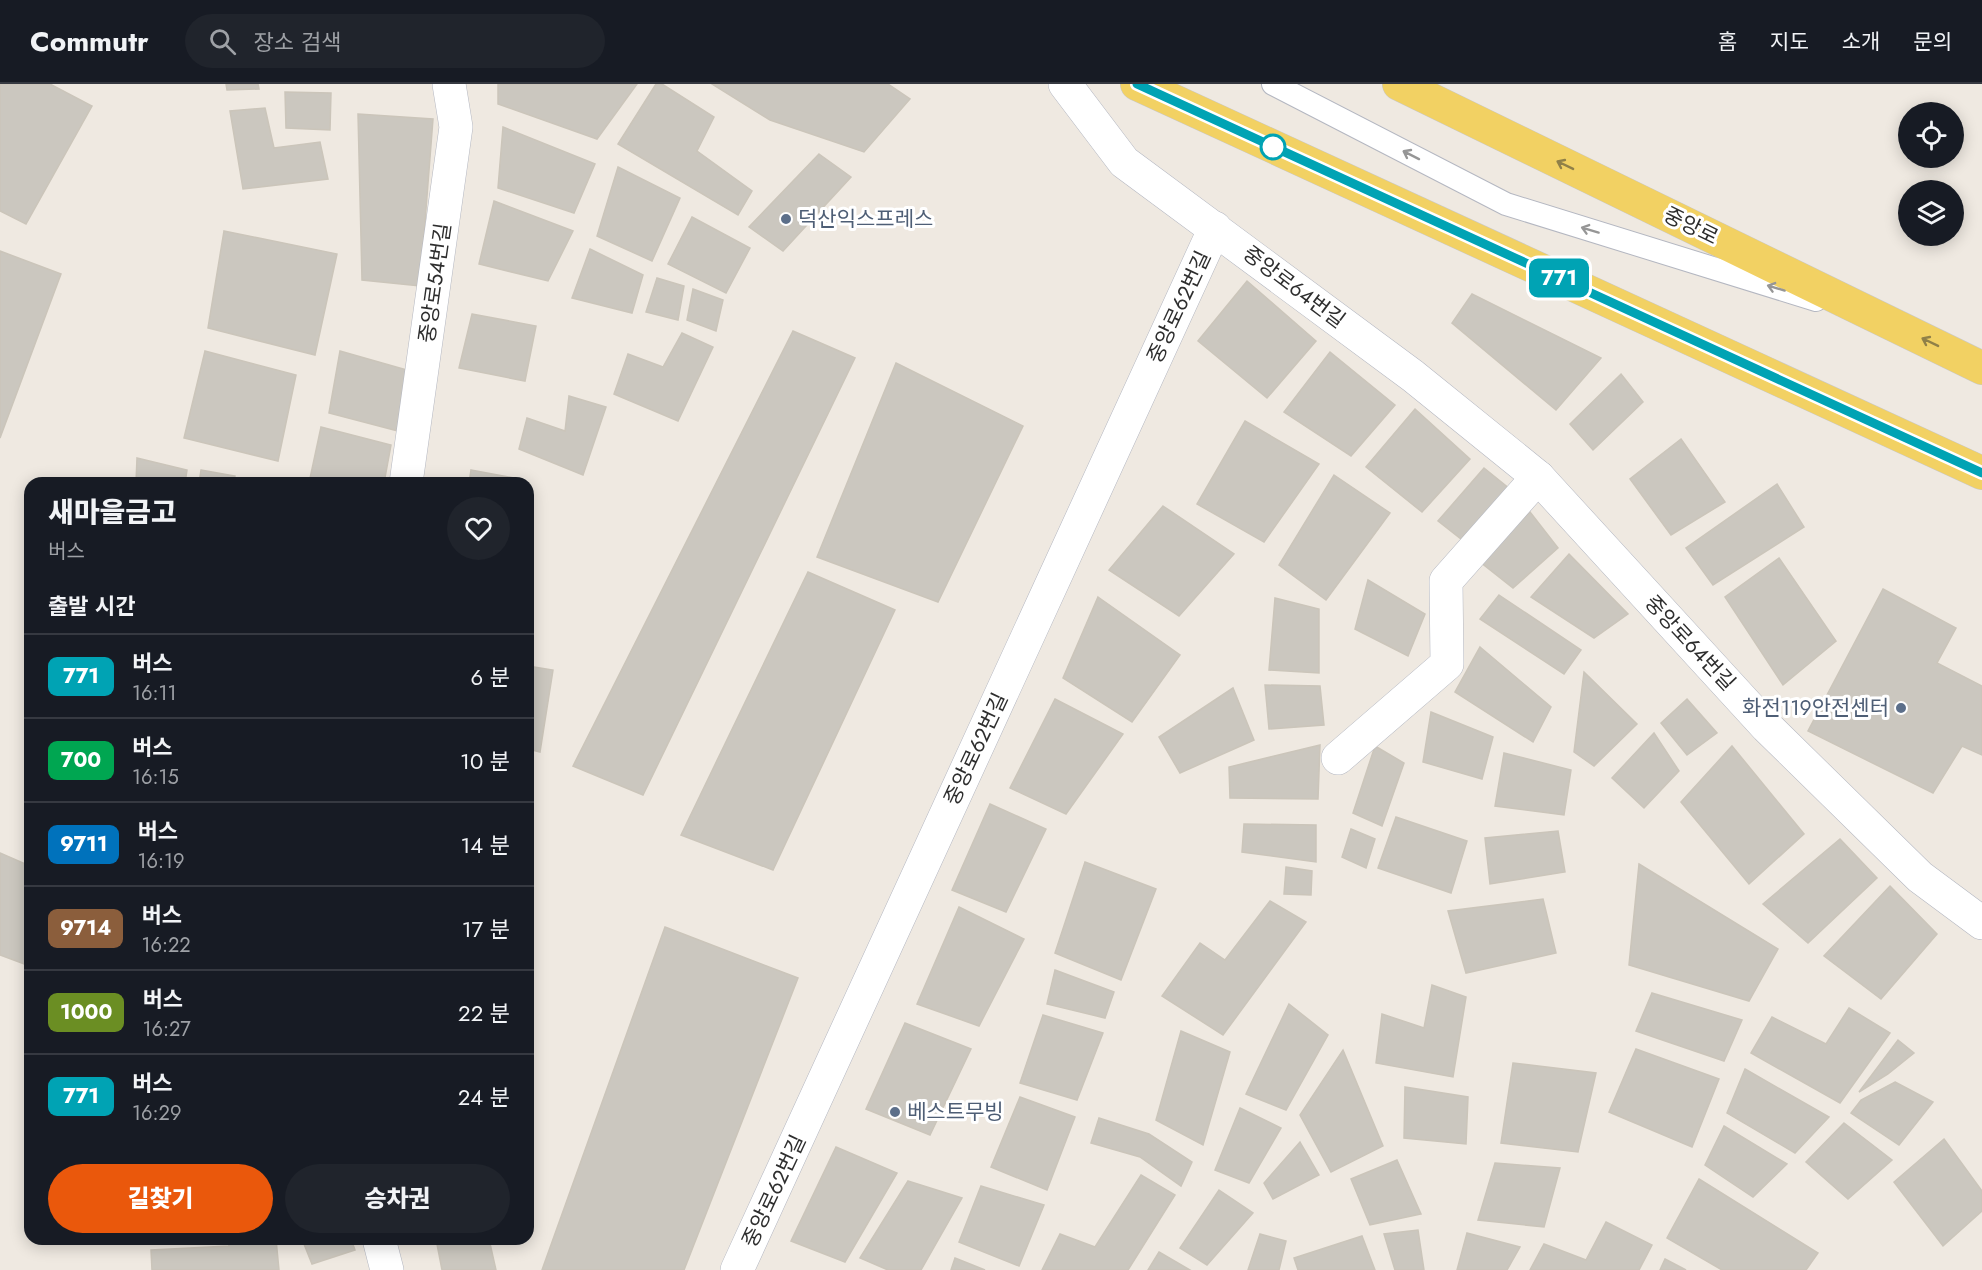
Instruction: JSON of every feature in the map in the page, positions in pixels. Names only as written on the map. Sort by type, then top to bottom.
[{"type":"main road","points":[[1137,84],[1982,472]]},
{"type":"main road","name":"중앙로","points":[[1399,84],[1982,368]]},
{"type":"street","name":"중앙로54번길","points":[[407,477],[456,127],[449,84]]},
{"type":"street","name":"중앙로64번길","points":[[1065,84],[1124,162],[1413,376],[1538,477],[1767,727],[1920,877],[1982,923]]},
{"type":"street","name":"중앙로62번길","points":[[737,1270],[1215,228]]},
{"type":"street","points":[[1338,758],[1447,664],[1446,581],[1538,477]]},
{"type":"street","points":[[381,1245],[387,1270]]},
{"type":"lane","points":[[1273,84],[1506,204],[1892,324]]},
{"type":"building","points":[[0,84],[50,84],[92,106],[26,224],[0,211]]},
{"type":"building","points":[[226,84],[258,84],[259,89],[227,90]]},
{"type":"building","points":[[498,84],[637,84],[597,139],[498,104]]},
{"type":"building","points":[[656,84],[662,84],[714,117],[697,151],[752,191],[738,215],[618,144]]},
{"type":"building","points":[[712,84],[888,84],[910,99],[864,152],[770,120]]},
{"type":"building","points":[[285,92],[331,93],[330,130],[286,128]]},
{"type":"building","points":[[265,108],[274,148],[320,142],[328,179],[243,189],[230,111]]},
{"type":"building","points":[[358,114],[433,119],[420,286],[362,280]]},
{"type":"building","points":[[503,127],[595,164],[574,213],[498,188]]},
{"type":"building","points":[[819,154],[851,177],[783,251],[749,227]]},
{"type":"building","points":[[618,167],[680,198],[652,261],[597,236]]},
{"type":"building","points":[[494,201],[573,231],[548,281],[479,264]]},
{"type":"building","points":[[692,217],[750,248],[726,293],[668,264]]},
{"type":"building","points":[[224,231],[337,254],[315,355],[208,328]]},
{"type":"building","points":[[590,249],[643,275],[632,313],[572,298]]},
{"type":"building","points":[[0,251],[61,274],[0,438]]},
{"type":"building","points":[[657,278],[684,286],[678,320],[646,312]]},
{"type":"building","points":[[1247,281],[1316,341],[1267,398],[1198,341]]},
{"type":"building","points":[[693,289],[723,300],[716,331],[687,320]]},
{"type":"building","points":[[1472,294],[1601,358],[1556,410],[1452,323]]},
{"type":"building","points":[[472,314],[536,326],[525,381],[459,368]]},
{"type":"building","points":[[793,331],[855,358],[643,795],[573,766]]},
{"type":"building","points":[[682,333],[713,347],[678,421],[614,394],[628,354],[663,367]]},
{"type":"building","points":[[205,351],[296,375],[278,461],[184,438]]},
{"type":"building","points":[[340,351],[407,370],[398,431],[329,413]]},
{"type":"building","points":[[1330,352],[1395,405],[1351,456],[1284,412]]},
{"type":"building","points":[[896,363],[1023,426],[938,602],[817,557]]},
{"type":"building","points":[[1621,374],[1643,402],[1593,450],[1570,424]]},
{"type":"building","points":[[569,396],[606,407],[583,475],[519,449],[527,418],[565,431]]},
{"type":"building","points":[[1415,409],[1470,459],[1422,512],[1366,467]]},
{"type":"building","points":[[1245,421],[1319,464],[1264,542],[1197,504]]},
{"type":"building","points":[[321,427],[391,445],[385,477],[310,477]]},
{"type":"building","points":[[1681,439],[1725,502],[1671,535],[1630,479]]},
{"type":"building","points":[[137,458],[187,470],[186,477],[136,477]]},
{"type":"building","points":[[1484,468],[1510,489],[1461,539],[1438,521]]},
{"type":"building","points":[[201,470],[235,476],[235,477],[200,477]]},
{"type":"building","points":[[471,470],[509,477],[470,477]]},
{"type":"building","points":[[1334,475],[1390,513],[1326,600],[1279,565]]},
{"type":"building","points":[[1777,484],[1804,527],[1713,585],[1686,548]]},
{"type":"building","points":[[1163,506],[1234,554],[1179,616],[1109,570]]},
{"type":"building","points":[[1530,512],[1558,548],[1513,588],[1480,562]]},
{"type":"building","points":[[1569,554],[1628,614],[1594,638],[1531,597]]},
{"type":"building","points":[[1779,558],[1836,641],[1783,685],[1725,597]]},
{"type":"building","points":[[808,572],[895,610],[773,870],[681,835]]},
{"type":"building","points":[[1368,580],[1425,614],[1408,656],[1355,629]]},
{"type":"building","name":"화전119안전센터","points":[[1883,589],[1956,628],[1937,663],[1982,686],[1982,755],[1962,746],[1933,793],[1808,731]]},
{"type":"building","points":[[1499,595],[1581,650],[1564,674],[1480,619]]},
{"type":"building","points":[[1098,597],[1180,655],[1132,722],[1063,678]]},
{"type":"building","points":[[1275,598],[1319,609],[1319,673],[1269,670]]},
{"type":"building","points":[[1480,647],[1551,707],[1533,742],[1455,692]]},
{"type":"building","points":[[534,667],[553,670],[540,752],[534,750]]},
{"type":"building","points":[[1584,672],[1637,724],[1594,766],[1574,752]]},
{"type":"building","points":[[1265,685],[1320,686],[1324,725],[1269,729]]},
{"type":"building","points":[[1233,688],[1254,740],[1180,773],[1159,737]]},
{"type":"building","points":[[1055,699],[1123,734],[1066,814],[1010,788]]},
{"type":"building","points":[[1687,699],[1717,733],[1687,755],[1661,723]]},
{"type":"building","points":[[1431,712],[1493,737],[1482,779],[1423,762]]},
{"type":"building","points":[[1654,733],[1679,771],[1644,808],[1612,778]]},
{"type":"building","points":[[1320,745],[1318,799],[1230,798],[1229,767]]},
{"type":"building","points":[[1375,746],[1404,763],[1382,826],[1353,813]]},
{"type":"building","points":[[1732,746],[1804,834],[1749,884],[1681,802]]},
{"type":"building","points":[[1504,753],[1571,770],[1564,815],[1495,806]]},
{"type":"building","points":[[990,804],[1046,829],[1006,912],[952,890]]},
{"type":"building","points":[[1396,817],[1467,841],[1451,893],[1378,868]]},
{"type":"building","points":[[1244,824],[1316,825],[1316,862],[1242,852]]},
{"type":"building","points":[[1351,829],[1375,839],[1366,868],[1342,857]]},
{"type":"building","points":[[1558,831],[1565,872],[1490,884],[1485,838]]},
{"type":"building","points":[[1840,839],[1877,878],[1808,943],[1763,904]]},
{"type":"building","points":[[0,853],[24,863],[24,964],[0,955]]},
{"type":"building","points":[[1085,862],[1156,889],[1121,980],[1055,953]]},
{"type":"building","points":[[1639,864],[1778,949],[1749,1001],[1629,965]]},
{"type":"building","points":[[1286,867],[1312,871],[1311,895],[1284,894]]},
{"type":"building","points":[[1890,886],[1937,934],[1881,999],[1824,956]]},
{"type":"building","points":[[1543,899],[1556,953],[1466,973],[1448,911]]},
{"type":"building","points":[[1270,901],[1306,922],[1223,1035],[1162,996],[1200,943],[1225,960]]},
{"type":"building","points":[[959,907],[1024,939],[979,1026],[917,1004]]},
{"type":"building","points":[[665,927],[798,978],[684,1270],[542,1270]]},
{"type":"building","points":[[1055,970],[1114,992],[1105,1018],[1047,1004]]},
{"type":"building","points":[[1432,985],[1466,997],[1453,1077],[1376,1063],[1382,1014],[1424,1028]]},
{"type":"building","points":[[1652,993],[1742,1020],[1724,1061],[1636,1031]]},
{"type":"building","points":[[1289,1004],[1328,1035],[1286,1110],[1246,1094]]},
{"type":"building","points":[[1849,1008],[1890,1033],[1840,1103],[1751,1053],[1772,1017],[1826,1044]]},
{"type":"building","points":[[1043,1015],[1103,1033],[1077,1100],[1020,1083]]},
{"type":"building","points":[[905,1023],[971,1049],[930,1135],[866,1109]]},
{"type":"building","points":[[1181,1031],[1230,1052],[1203,1145],[1156,1120]]},
{"type":"building","points":[[1898,1040],[1914,1053],[1888,1074],[1859,1092]]},
{"type":"building","points":[[1636,1049],[1719,1079],[1692,1147],[1609,1112]]},
{"type":"building","points":[[1343,1050],[1383,1146],[1331,1172],[1300,1115]]},
{"type":"building","points":[[1513,1063],[1596,1073],[1578,1152],[1501,1143]]},
{"type":"building","points":[[1745,1069],[1829,1117],[1795,1153],[1727,1113]]},
{"type":"building","points":[[1895,1082],[1933,1102],[1899,1145],[1851,1113],[1861,1100]]},
{"type":"building","points":[[1405,1087],[1468,1097],[1466,1144],[1404,1138]]},
{"type":"building","points":[[1020,1097],[1075,1117],[1047,1190],[991,1167]]},
{"type":"building","points":[[1240,1108],[1281,1128],[1249,1183],[1215,1170]]},
{"type":"building","points":[[1099,1118],[1149,1134],[1192,1162],[1181,1186],[1140,1157],[1091,1143]]},
{"type":"building","points":[[1844,1123],[1892,1160],[1848,1199],[1806,1162]]},
{"type":"building","points":[[1724,1126],[1787,1164],[1753,1197],[1705,1165]]},
{"type":"building","points":[[1944,1139],[1982,1191],[1982,1211],[1943,1246],[1894,1182]]},
{"type":"building","points":[[1300,1142],[1319,1175],[1273,1199],[1264,1183]]},
{"type":"building","points":[[836,1147],[897,1173],[845,1262],[791,1241]]},
{"type":"building","points":[[1397,1160],[1421,1214],[1370,1225],[1351,1179]]},
{"type":"building","points":[[1495,1163],[1560,1168],[1544,1227],[1478,1220]]},
{"type":"building","points":[[1141,1175],[1175,1195],[1128,1270],[1042,1270],[1060,1234],[1095,1247]]},
{"type":"building","points":[[1699,1179],[1818,1253],[1806,1270],[1722,1270],[1667,1238]]},
{"type":"building","points":[[908,1181],[962,1198],[921,1270],[888,1270],[860,1258]]},
{"type":"building","points":[[981,1186],[1044,1205],[1019,1266],[959,1242]]},
{"type":"building","points":[[1219,1190],[1253,1213],[1207,1265],[1180,1248]]},
{"type":"building","points":[[1606,1222],[1652,1245],[1639,1270],[1530,1270],[1544,1244],[1586,1260]]},
{"type":"building","points":[[1418,1230],[1424,1270],[1395,1270],[1384,1234]]},
{"type":"building","points":[[1467,1233],[1520,1247],[1507,1270],[1457,1270]]},
{"type":"building","points":[[1260,1234],[1286,1241],[1279,1270],[1248,1270]]},
{"type":"building","points":[[1362,1236],[1375,1270],[1298,1270],[1294,1258]]},
{"type":"building","points":[[277,1245],[279,1270],[152,1270],[151,1250]]},
{"type":"building","points":[[304,1245],[353,1245],[355,1250],[312,1264]]},
{"type":"building","points":[[437,1245],[490,1245],[496,1270],[442,1270]]},
{"type":"building","points":[[1159,1252],[1190,1270],[1148,1270]]},
{"type":"building","points":[[955,1258],[985,1270],[951,1270]]},
{"type":"building","points":[[1665,1259],[1686,1270],[1660,1270]]},
{"type":"bus line","name":"771","points":[[1137,84],[1982,473]]},
{"type":"place","name":"덕산익스프레스","points":[[786,219]]},
{"type":"place","name":"화전119안전센터","points":[[1901,708]]},
{"type":"place","name":"베스트무빙","points":[[895,1112]]}]
